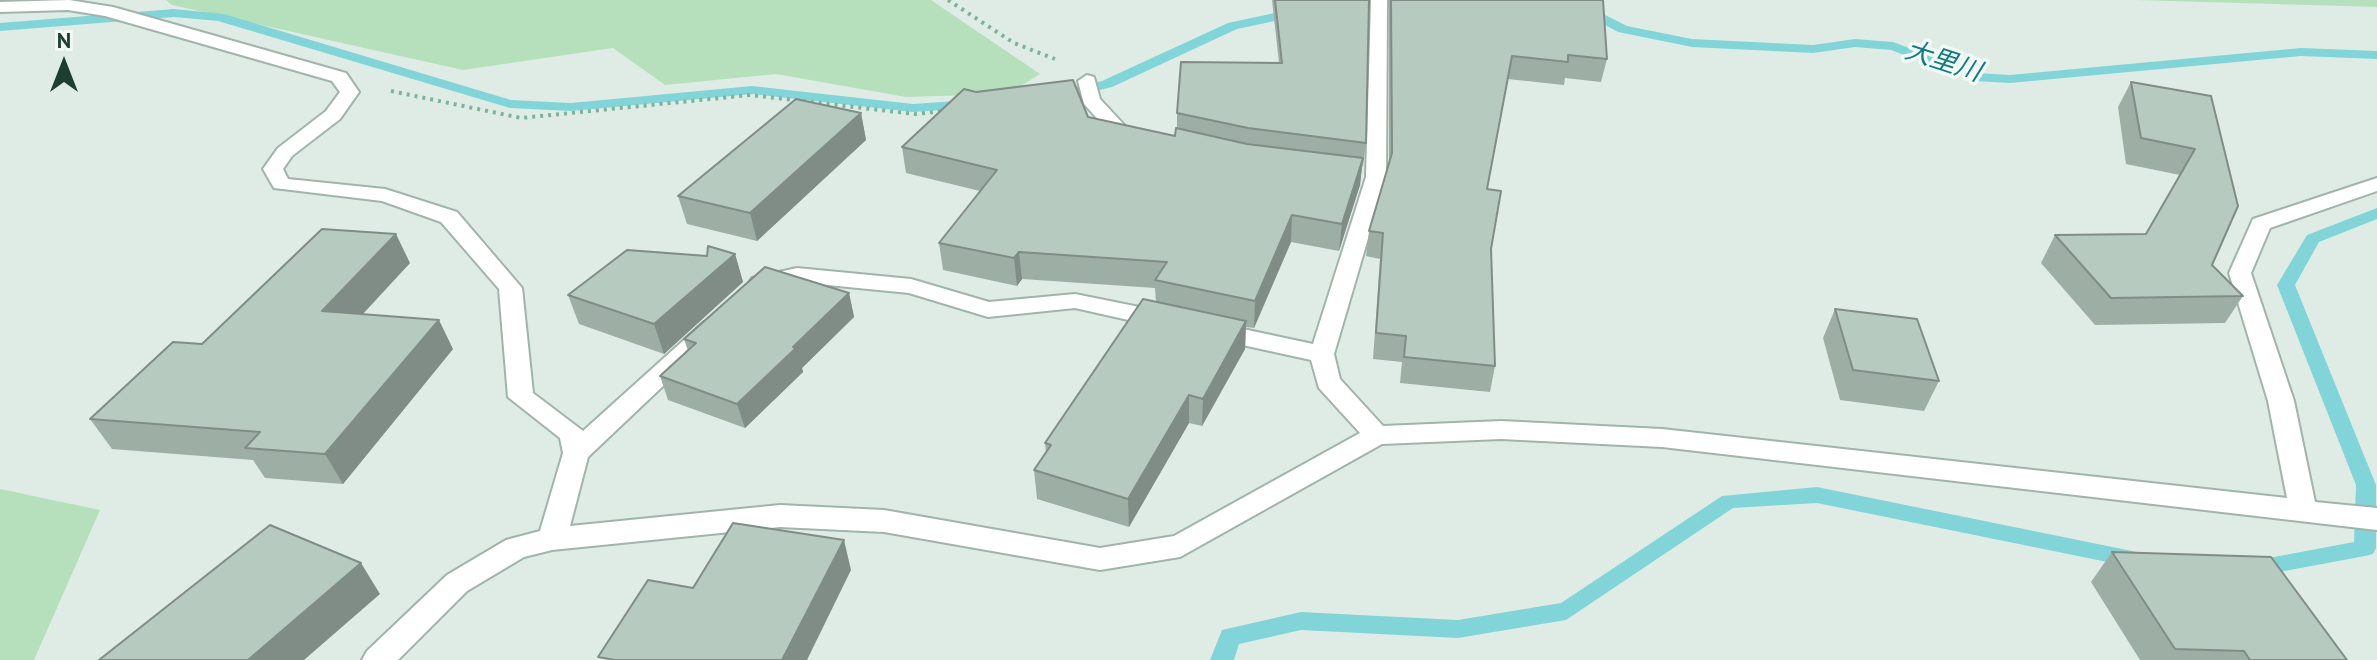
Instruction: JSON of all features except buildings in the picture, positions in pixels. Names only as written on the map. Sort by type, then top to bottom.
[{"type":"street","points":[[0,7],[68,5],[107,11],[339,77],[350,92],[333,115],[285,152],[273,169],[281,184],[385,195],[449,217],[510,288],[521,397],[572,434],[576,453],[552,539]]},
{"type":"street","points":[[1377,435],[1328,382],[1322,354],[1369,176],[1380,6]]},
{"type":"street","points":[[1089,90],[1121,133],[1163,142]]},
{"type":"street","points":[[2303,510],[2281,401],[2240,273],[2261,224],[2377,184]]},
{"type":"street","points":[[748,294],[759,284],[797,275],[911,286],[988,310],[1075,301],[1322,354]]},
{"type":"street","points":[[576,453],[725,315]]},
{"type":"street","points":[[378,660],[457,583],[516,548],[552,539],[780,516],[884,521],[1100,559],[1180,546],[1377,435],[1501,430],[1662,438],[2377,519]]},
{"type":"path","points":[[948,0],[1014,43],[1065,63]]},
{"type":"path","points":[[350,92],[404,91],[521,118],[750,95],[915,114],[959,110]]},
{"type":"green space","points":[[166,0],[931,0],[1040,74],[1008,94],[906,97],[776,74],[665,85],[613,48],[463,70],[172,5]]},
{"type":"green space","points":[[2136,0],[2377,0],[2377,7]]},
{"type":"green space","points":[[0,489],[100,510],[34,660],[0,660]]},
{"type":"waterway","name":"大里川","points":[[1565,0],[1623,29],[1692,43],[1813,49],[1855,43],[1893,46],[1974,77],[2010,79],[2301,52],[2377,55]]},
{"type":"waterway","points":[[1055,97],[1107,84],[1233,26],[1298,12]]},
{"type":"waterway","points":[[0,27],[174,13],[219,17],[510,104],[571,107],[752,90],[913,108],[970,104]]},
{"type":"waterway","points":[[2252,566],[2274,565],[2365,548],[2366,485],[2286,285],[2313,239],[2377,213]]},
{"type":"waterway","points":[[1222,660],[1230,637],[1301,621],[1458,629],[1566,611],[1729,501],[1817,495],[2132,559]]}]
